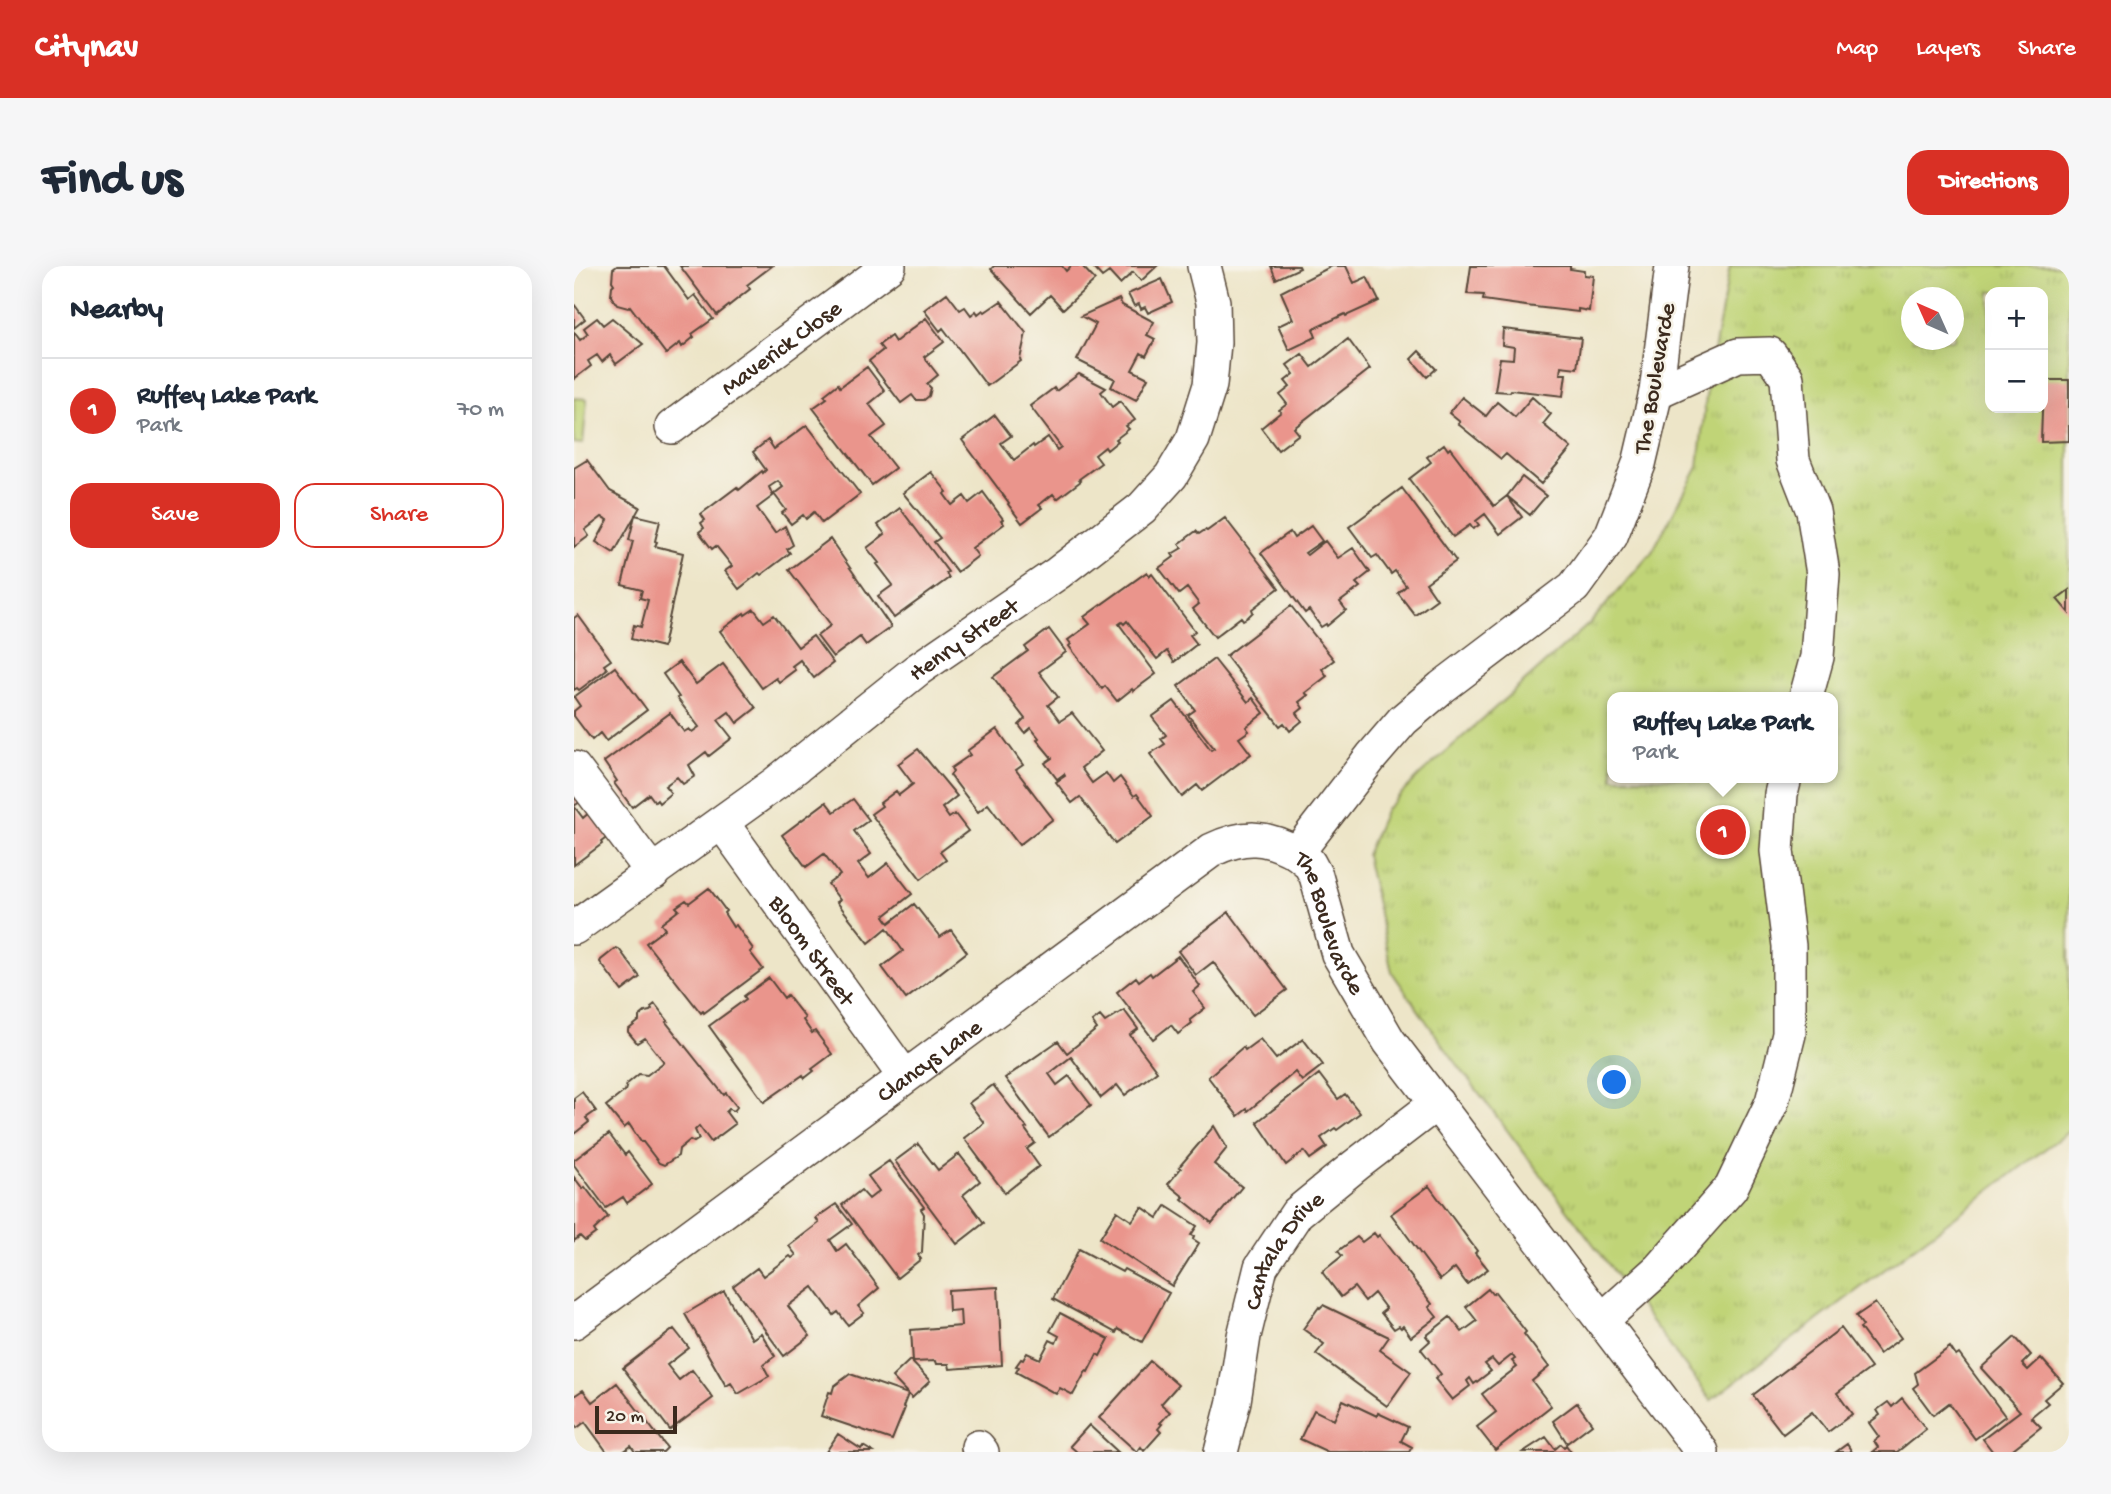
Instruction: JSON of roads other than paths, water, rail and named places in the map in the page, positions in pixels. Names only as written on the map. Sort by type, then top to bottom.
[{"type":"street","name":"Maverick Close","points":[[672,427],[889,266]]},
{"type":"street","name":"Henry Street","points":[[574,928],[722,823],[917,670],[1058,573],[1142,508],[1171,476],[1193,439],[1210,386],[1214,344],[1213,302],[1204,266]]},
{"type":"street","name":"The Boulevarde","points":[[1672,266],[1656,392],[1639,464],[1611,536],[1574,587],[1442,687],[1403,720],[1372,755],[1297,853],[1309,863],[1316,876],[1338,954],[1389,1041],[1699,1449]]},
{"type":"street","points":[[1656,392],[1738,355],[1770,354],[1787,378],[1793,460],[1813,511],[1823,574],[1817,657],[1807,692]]},
{"type":"street","points":[[574,768],[653,873]]},
{"type":"street","points":[[1602,1320],[1659,1269],[1731,1188],[1772,1102],[1789,1034],[1789,946],[1777,851],[1784,783]]},
{"type":"street","name":"Bloom Street","points":[[722,823],[904,1076]]},
{"type":"street","name":"Clancys Lane","points":[[574,1322],[1212,850],[1230,842],[1251,838],[1280,844],[1297,853]]},
{"type":"street","name":"Cantala Drive","points":[[1221,1452],[1261,1267],[1297,1213],[1437,1103]]},
{"type":"place","name":"Ruffey Lake Park","points":[[1723,832]]}]
